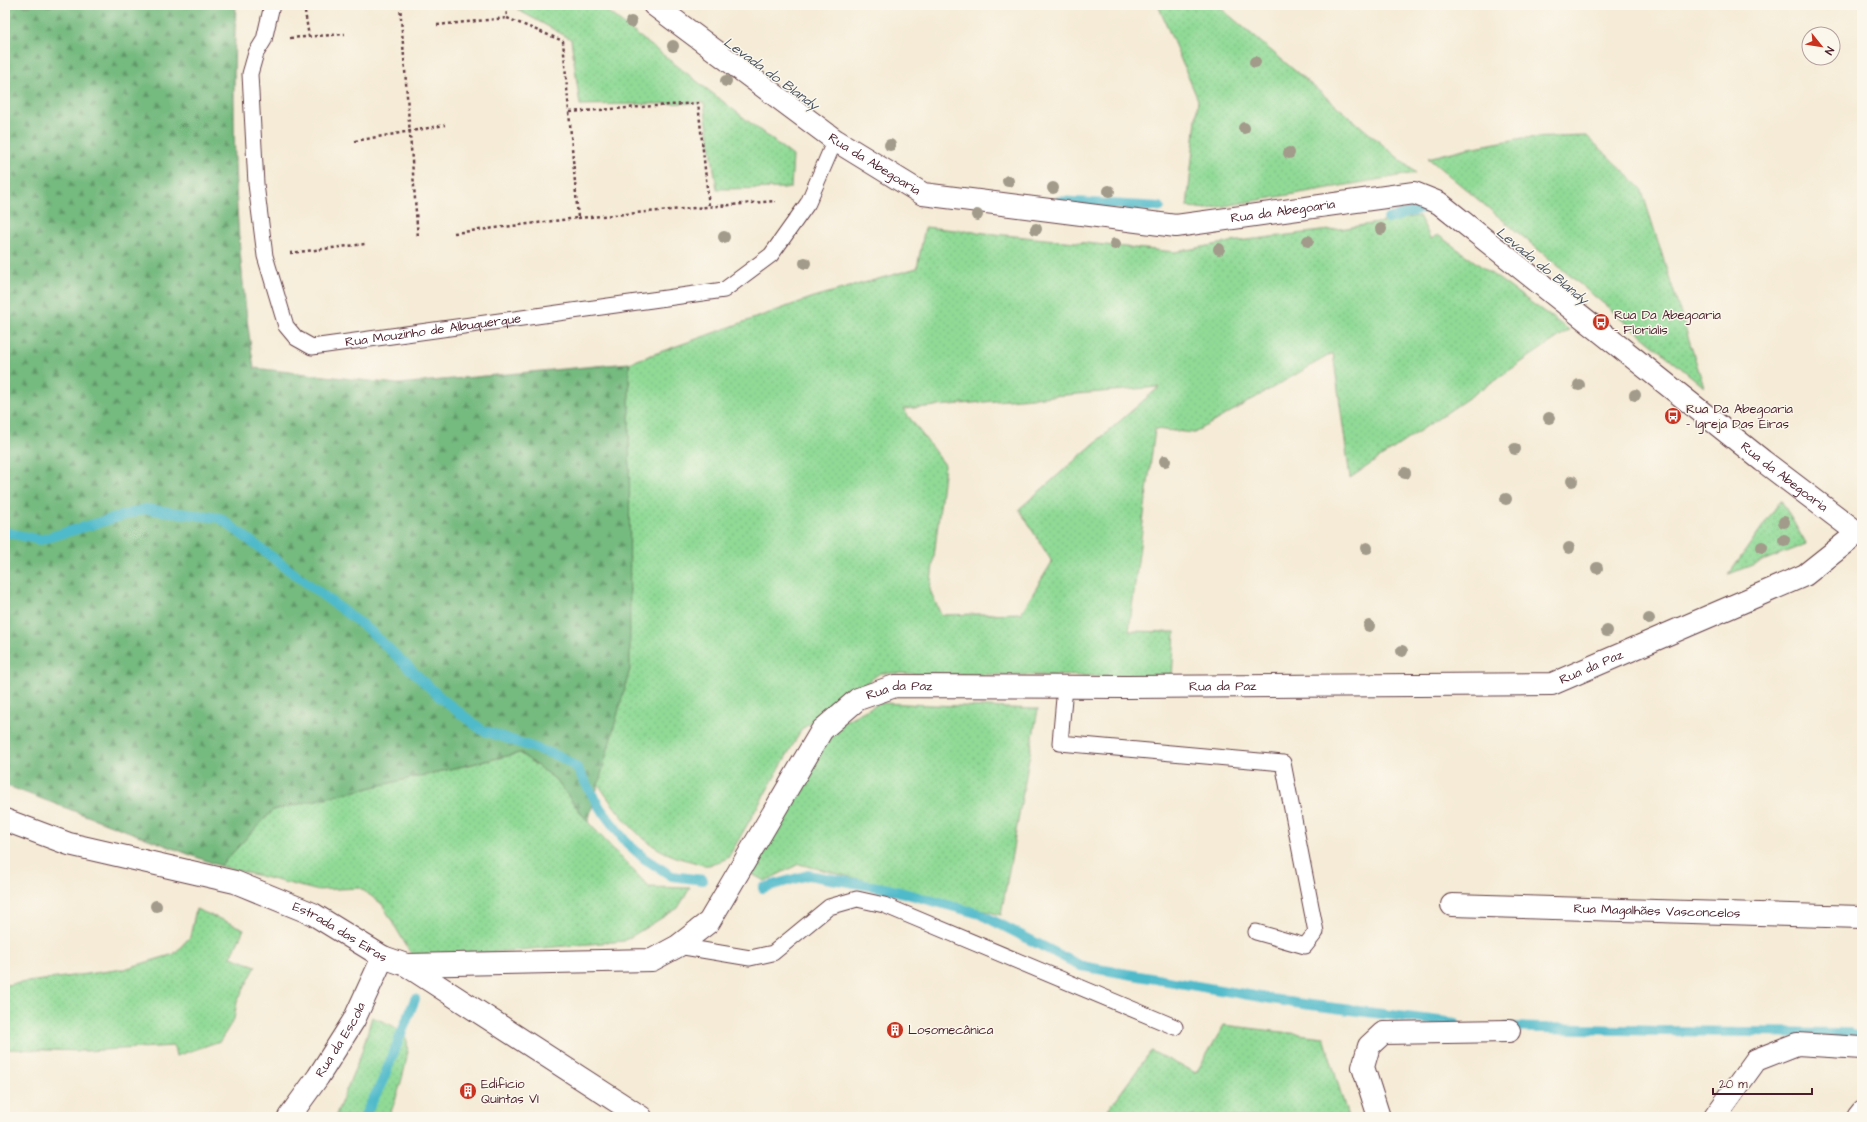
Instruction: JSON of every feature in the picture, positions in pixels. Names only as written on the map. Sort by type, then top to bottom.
[{"type":"street","name":"Rua da Abegoaria","points":[[654,5],[835,140],[923,194],[1176,226],[1414,193],[1440,203],[1763,461],[1860,533]]},
{"type":"street","name":"Rua da Paz","points":[[406,965],[652,960],[678,946],[709,922],[822,730],[858,699],[895,686],[1064,687],[1552,684],[1805,575],[1860,533]]},
{"type":"street","name":"Estrada das Eiras","points":[[5,820],[68,844],[235,882],[312,914],[382,957],[406,965],[641,1117]]},
{"type":"street","name":"Rua Magalhães Vasconcelos","points":[[1452,905],[1862,917]]},
{"type":"street","name":"Rua da Escola","points":[[289,1117],[318,1077],[354,1020],[382,957]]},
{"type":"street","points":[[1379,1117],[1363,1068],[1368,1046],[1383,1033],[1509,1031]]},
{"type":"street","points":[[1715,1117],[1756,1060],[1797,1044],[1862,1048]]},
{"type":"street","points":[[1858,1117],[1862,1112]]},
{"type":"lane","name":"Rua Mouzinho de Albuquerque","points":[[272,5],[264,40],[256,53],[250,74],[256,184],[265,256],[286,326],[296,338],[312,347],[724,290],[771,255],[808,203],[835,140]]},
{"type":"lane","points":[[1064,687],[1060,743],[1283,763],[1316,932],[1305,946],[1256,932]]},
{"type":"lane","points":[[678,946],[750,958],[773,953],[829,907],[856,899],[884,905],[1175,1028]]},
{"type":"path","points":[[304,5],[309,37]]},
{"type":"path","points":[[400,5],[418,238]]},
{"type":"path","points":[[506,5],[507,18]]},
{"type":"path","points":[[437,25],[507,18],[562,41],[570,112],[578,218]]},
{"type":"path","points":[[264,40],[345,34]]},
{"type":"path","points":[[570,112],[698,104],[709,207]]},
{"type":"path","points":[[355,140],[445,124]]},
{"type":"path","points":[[454,233],[578,218],[776,201]]},
{"type":"path","points":[[265,256],[365,244]]},
{"type":"green space","points":[[5,5],[236,5],[234,141],[236,187],[242,278],[254,368],[397,384],[629,363],[630,669],[588,822],[555,779],[520,753],[273,810],[220,866],[5,785]]},
{"type":"green space","points":[[518,5],[599,5],[793,156],[791,188],[717,189],[704,103],[580,105],[571,39],[518,10]]},
{"type":"green space","points":[[1158,5],[1217,5],[1416,173],[1207,209],[1187,207],[1198,100]]},
{"type":"green space","points":[[1587,136],[1641,188],[1704,387],[1428,158],[1464,149],[1522,138]]},
{"type":"green space","points":[[1419,216],[1431,239],[1438,235],[1569,330],[1350,478],[1333,353],[1194,433],[1155,429],[1129,631],[1175,632],[1172,677],[880,673],[802,729],[728,858],[710,865],[706,865],[674,856],[660,850],[648,842],[626,822],[598,784],[626,676],[629,363],[814,297],[917,268],[925,227],[1175,252],[1230,242],[1346,228]],"holes":[[[1159,387],[1019,509],[1052,562],[1021,613],[941,615],[930,590],[945,465],[903,409]]]},
{"type":"green space","points":[[1781,500],[1806,544],[1729,574]]},
{"type":"green space","points":[[880,703],[1038,709],[1001,915],[799,864],[765,881],[744,870],[823,732]]},
{"type":"green space","points":[[520,753],[555,779],[588,822],[649,887],[690,888],[678,908],[624,941],[414,959],[382,904],[360,888],[315,890],[220,866],[273,810]]},
{"type":"green space","points":[[196,909],[244,929],[231,957],[256,966],[237,1002],[234,1019],[220,1041],[176,1056],[174,1046],[85,1051],[5,1049],[5,985],[124,969],[174,954],[190,937]]},
{"type":"green space","points":[[372,1017],[399,1030],[406,1038],[408,1045],[405,1065],[392,1110],[389,1117],[335,1117],[361,1054]]},
{"type":"green space","points":[[1224,1025],[1324,1037],[1348,1117],[1103,1117],[1151,1051],[1196,1073]]},
{"type":"waterway","name":"Levada do Blandy","points":[[1059,201],[1160,207]]},
{"type":"waterway","name":"Levada do Blandy","points":[[1388,219],[1435,204]]},
{"type":"waterway","points":[[5,532],[40,540],[145,509],[220,518],[368,629],[442,699],[482,730],[561,757],[577,768],[600,808],[626,842],[645,859],[672,876],[703,880]]},
{"type":"waterway","points":[[763,888],[808,875],[889,889],[980,914],[1081,966],[1295,1003],[1455,1023]]},
{"type":"waterway","points":[[364,1117],[382,1082],[415,999]]},
{"type":"waterway","points":[[1507,1027],[1661,1031],[1847,1033],[1862,1038]]},
{"type":"place","name":"Rua Da Abegoaria - Florialis","points":[[1601,322]]},
{"type":"place","name":"Rua Da Abegoaria - Igreja Das Eiras","points":[[1673,416]]},
{"type":"place","name":"Losomecânica","points":[[895,1030]]},
{"type":"place","name":"Edificio Quintas VI","points":[[468,1091]]}]
